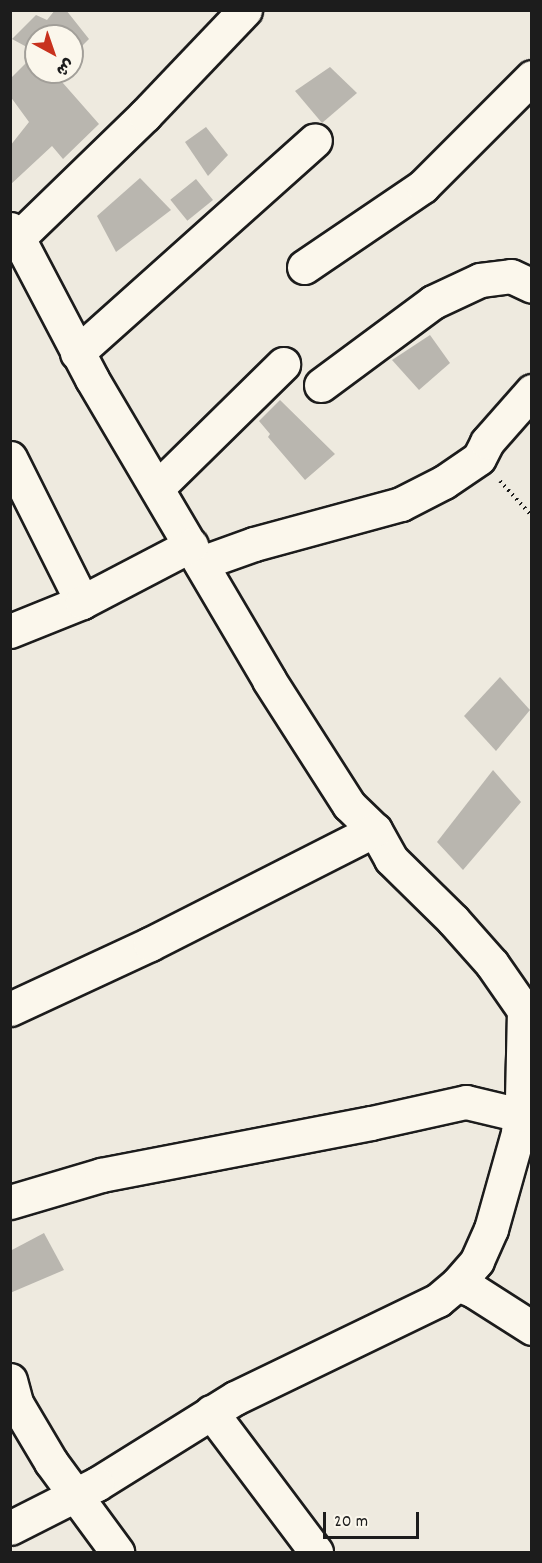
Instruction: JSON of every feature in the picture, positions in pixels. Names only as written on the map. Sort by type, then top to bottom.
[{"type":"street","points":[[10,1528],[74,1496],[266,1381],[438,1300],[457,1284],[477,1261],[491,1229],[518,1133],[528,1007],[453,920],[391,860],[375,830],[349,805],[269,680],[77,353],[13,236],[145,115],[245,10]]},
{"type":"street","points":[[304,267],[423,186],[531,76]]},
{"type":"street","points":[[77,353],[315,140]]},
{"type":"street","points":[[321,385],[433,302],[480,280],[511,276],[531,286]]},
{"type":"street","points":[[157,488],[283,364]]},
{"type":"street","points":[[10,631],[196,554],[254,544],[401,504],[444,482],[479,458],[487,442],[531,391]]},
{"type":"street","points":[[10,458],[82,602]]},
{"type":"street","points":[[10,1009],[150,944],[375,830]]},
{"type":"street","points":[[10,1202],[100,1174],[371,1123],[466,1102],[520,1115]]},
{"type":"street","points":[[457,1284],[474,1291],[531,1328]]},
{"type":"street","points":[[10,1380],[16,1403],[74,1496],[117,1552]]},
{"type":"street","points":[[211,1412],[316,1552]]},
{"type":"path","points":[[479,458],[531,516]]},
{"type":"building","points":[[55,10],[66,10],[77,24],[27,24],[36,15],[47,20]]},
{"type":"building","points":[[24,27],[24,46],[12,39]]},
{"type":"building","points":[[84,33],[89,39],[84,44]]},
{"type":"building","points":[[24,65],[24,84],[64,84],[99,124],[63,159],[52,146],[10,185],[10,146],[29,122],[10,96],[10,79]]},
{"type":"building","points":[[330,67],[357,93],[322,123],[295,91]]},
{"type":"building","points":[[206,127],[228,155],[208,176],[185,142]]},
{"type":"building","points":[[140,178],[171,210],[116,252],[97,216]]},
{"type":"building","points":[[196,179],[213,200],[187,221],[170,200]]},
{"type":"building","points":[[430,335],[450,363],[419,390],[392,360]]},
{"type":"building","points":[[280,400],[335,454],[305,480],[268,437],[270,434],[259,421]]},
{"type":"building","points":[[500,677],[530,710],[496,751],[464,716]]},
{"type":"building","points":[[493,770],[521,802],[463,870],[437,842]]},
{"type":"building","points":[[44,1233],[64,1270],[10,1293],[10,1251]]}]
